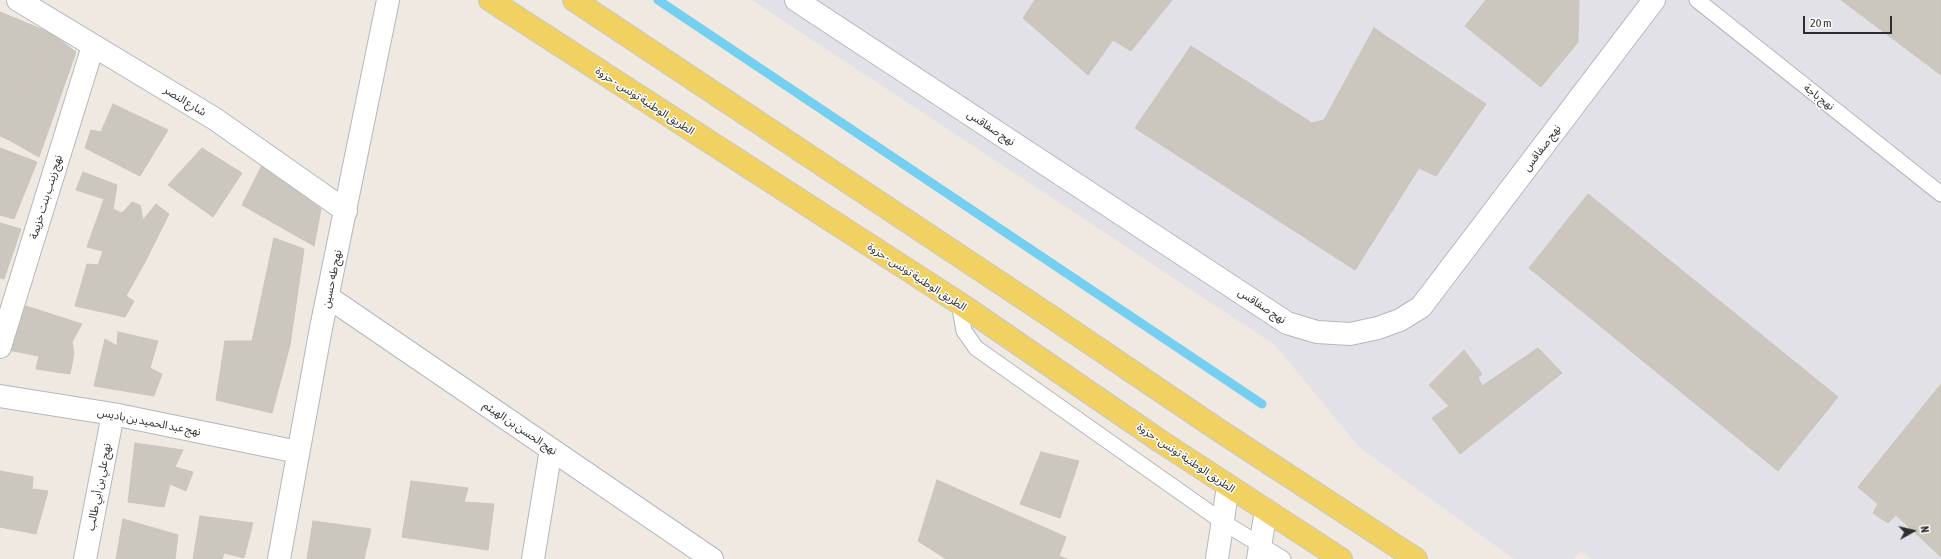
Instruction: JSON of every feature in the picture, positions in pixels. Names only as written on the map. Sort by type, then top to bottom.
[{"type":"main road","name":"الطريق الوطنية تونس - حزوة","points":[[490,0],[959,303],[1051,368],[1341,559]]},
{"type":"main road","points":[[574,0],[1050,316],[1216,429],[1416,559]]},
{"type":"street","name":"شارع النصر","points":[[18,0],[215,119],[346,211]]},
{"type":"street","name":"نهج طه حسين","points":[[279,559],[328,297],[369,87],[388,0]]},
{"type":"street","name":"نهج صفاقس","points":[[796,0],[1287,323],[1317,332],[1350,334],[1378,328],[1400,320],[1421,307],[1654,0]]},
{"type":"street","name":"نهج زينب بنت خزيمة","points":[[0,347],[93,46]]},
{"type":"street","name":"نهج الحسن بن الهيثم","points":[[328,297],[712,559]]},
{"type":"street","name":"نهج عبد الحميد بن باديس","points":[[0,396],[113,414],[298,452]]},
{"type":"street","name":"نهج علي بن أبي طالب","points":[[85,559],[113,414]]},
{"type":"street","points":[[533,559],[551,449]]},
{"type":"street","points":[[1217,559],[1228,486]]},
{"type":"street","points":[[1259,552],[1266,510]]},
{"type":"lane","name":"نهج باجة","points":[[1697,0],[1941,194]]},
{"type":"lane","points":[[959,303],[964,331],[976,348],[1223,522],[1259,552],[1283,559]]},
{"type":"shaded area","points":[[752,0],[1941,0],[1941,559],[1592,559],[1580,551],[1574,559],[1514,559],[1360,448],[1275,345]]},
{"type":"building","points":[[1035,0],[1172,0],[1131,51],[1113,40],[1088,75],[1023,18]]},
{"type":"building","points":[[1486,0],[1579,0],[1578,42],[1541,87],[1465,26]]},
{"type":"building","points":[[1841,0],[1941,0],[1941,75]]},
{"type":"building","points":[[0,12],[51,33],[9,140],[0,136]]},
{"type":"building","points":[[1374,28],[1486,104],[1436,176],[1419,168],[1355,270],[1135,128],[1191,46],[1312,123],[1324,120]]},
{"type":"building","points":[[51,33],[76,52],[39,157],[9,140]]},
{"type":"building","points":[[113,104],[168,130],[140,176],[85,148],[91,130],[101,132]]},
{"type":"building","points":[[0,148],[37,162],[14,219],[0,215]]},
{"type":"building","points":[[202,148],[242,173],[213,217],[168,185]]},
{"type":"building","points":[[263,163],[321,209],[314,246],[242,205]]},
{"type":"building","points":[[83,172],[117,185],[113,209],[122,213],[132,202],[140,205],[143,220],[156,204],[169,214],[145,262],[87,247],[104,199],[76,190]]},
{"type":"building","points":[[1588,194],[1838,397],[1778,471],[1529,268]]},
{"type":"building","points":[[0,223],[21,229],[4,279],[0,278]]},
{"type":"building","points":[[274,238],[304,249],[290,345],[252,341]]},
{"type":"building","points":[[103,251],[145,262],[126,296],[134,301],[125,317],[75,306],[87,264],[98,265]]},
{"type":"building","points":[[26,306],[82,324],[72,342],[74,353],[70,374],[36,369],[39,356],[8,350]]},
{"type":"building","points":[[118,332],[158,341],[150,368],[162,374],[154,396],[94,386],[105,339],[117,346]]},
{"type":"building","points":[[225,341],[252,341],[290,345],[272,413],[216,400]]},
{"type":"building","points":[[1538,348],[1562,373],[1460,454],[1432,418],[1449,406],[1429,385],[1464,350],[1482,374],[1478,377],[1482,386]]},
{"type":"building","points":[[1941,384],[1941,557],[1896,515],[1888,523],[1873,513],[1878,504],[1858,487]]},
{"type":"building","points":[[135,443],[183,450],[175,467],[193,472],[186,491],[170,484],[164,507],[128,502]]},
{"type":"building","points":[[1041,452],[1079,461],[1060,518],[1020,504]]},
{"type":"building","points":[[0,471],[33,477],[32,489],[48,491],[36,534],[0,527]]},
{"type":"building","points":[[937,480],[1066,537],[1059,556],[1067,559],[946,559],[918,541]]},
{"type":"building","points":[[411,481],[468,488],[464,502],[494,504],[488,550],[402,537]]},
{"type":"building","points":[[200,516],[253,523],[244,558],[224,553],[222,559],[193,559]]},
{"type":"building","points":[[123,519],[178,535],[175,559],[116,559]]},
{"type":"building","points":[[313,521],[371,529],[364,559],[307,559]]},
{"type":"waterway","points":[[658,0],[1262,404]]}]
